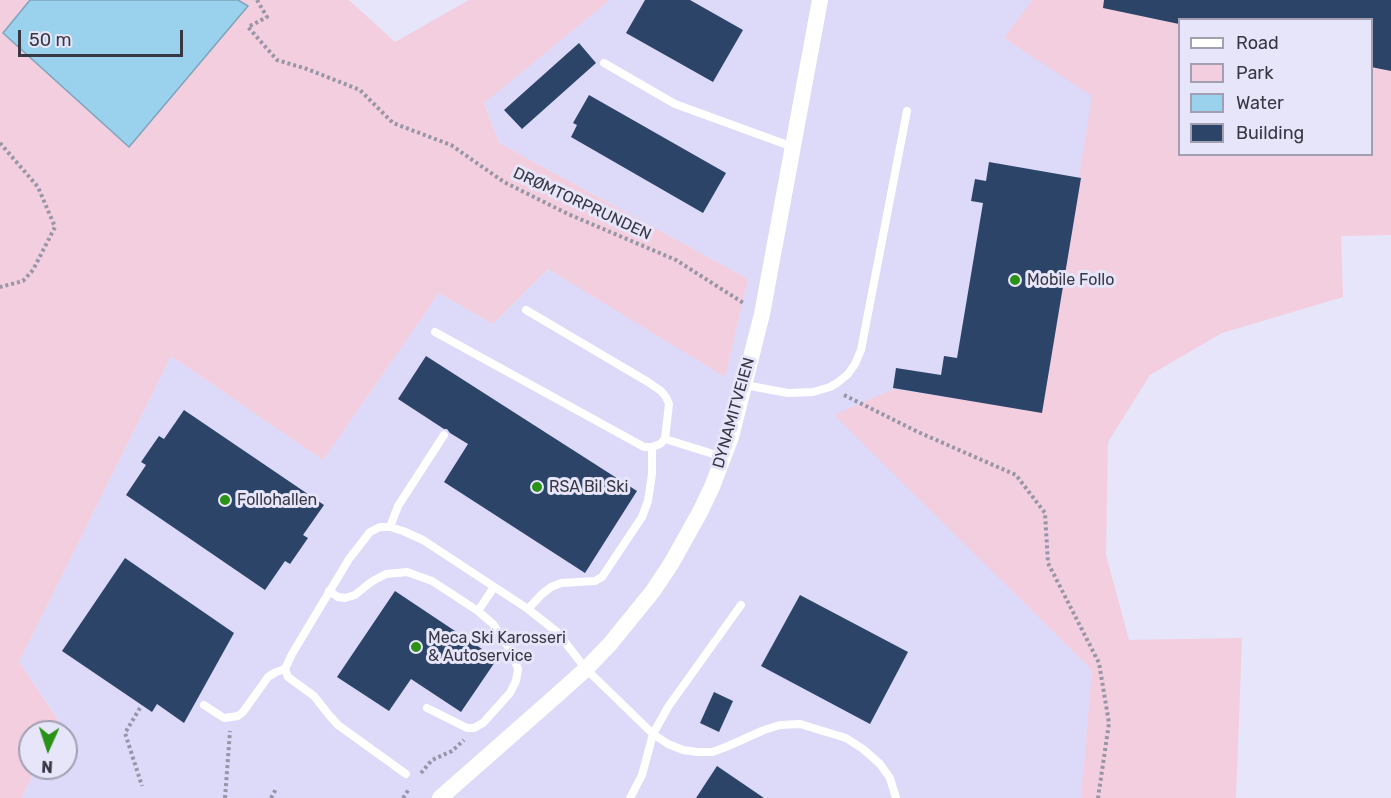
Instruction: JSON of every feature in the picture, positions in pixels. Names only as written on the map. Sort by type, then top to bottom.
[{"type":"street","name":"DYNAMITVEIEN","points":[[440,798],[586,669],[610,644],[653,591],[700,512],[731,437],[762,314],[820,0]]},
{"type":"lane","points":[[604,63],[675,104],[793,147]]},
{"type":"lane","points":[[744,385],[800,393],[813,392],[837,383],[855,364],[861,350],[907,111]]},
{"type":"lane","points":[[435,332],[644,447],[660,444],[665,439],[669,404],[666,396],[648,382],[525,310]]},
{"type":"lane","points":[[390,527],[398,507],[444,435]]},
{"type":"lane","points":[[665,439],[723,457]]},
{"type":"lane","points":[[528,609],[551,587],[595,581],[602,577],[642,517],[648,501],[652,474],[652,447]]},
{"type":"lane","points":[[406,774],[338,725],[315,696],[288,677],[285,669],[349,559],[370,532],[380,527],[390,527],[423,540],[528,609],[557,632],[586,669],[654,735],[668,744],[683,750],[712,752],[764,730],[780,725],[800,724],[846,738],[863,749],[880,764],[890,778],[896,798]]},
{"type":"lane","points":[[329,591],[338,597],[345,598],[355,595],[386,574],[407,573],[432,581],[478,611],[493,624],[511,651],[518,669],[516,681],[510,693],[483,723],[474,728],[467,728],[427,708]]},
{"type":"lane","points":[[478,611],[494,587]]},
{"type":"lane","points":[[630,798],[642,775],[654,735],[668,706],[741,605]]},
{"type":"lane","points":[[204,705],[224,718],[238,716],[268,677],[285,669]]},
{"type":"path","name":"DRØMTORPRUNDEN","points":[[257,0],[267,18],[248,27],[277,60],[360,90],[393,123],[451,144],[504,182],[568,214],[676,261],[762,314]]},
{"type":"path","points":[[0,143],[38,187],[55,227],[33,270],[23,281],[0,287]]},
{"type":"path","points":[[830,387],[918,432],[1017,475],[1045,513],[1048,563],[1099,663],[1109,723],[1098,798]]},
{"type":"path","points":[[140,708],[124,733],[141,786]]},
{"type":"path","points":[[225,798],[232,718]]},
{"type":"path","points":[[416,780],[432,760],[452,751],[474,728]]},
{"type":"path","points":[[271,798],[276,789]]},
{"type":"path","points":[[403,798],[409,789]]},
{"type":"shaded area","points":[[610,0],[1032,0],[1005,39],[1093,95],[1041,412],[1049,626],[1092,670],[1081,798],[21,798],[30,780],[78,780],[78,720],[59,720],[19,662],[171,356],[323,460],[439,293],[493,324],[548,269],[725,376],[748,279],[499,143],[484,102]]},
{"type":"green space","points":[[0,0],[349,0],[395,42],[469,0],[610,0],[484,103],[499,143],[748,279],[725,377],[548,269],[493,324],[439,293],[323,460],[171,356],[19,662],[58,720],[18,720],[18,780],[30,780],[21,798],[0,798]]},
{"type":"green space","points":[[1032,0],[1391,0],[1391,235],[1341,236],[1343,297],[1222,333],[1150,375],[1108,442],[1106,555],[1129,640],[1242,638],[1236,798],[1081,798],[1092,670],[834,415],[894,389],[1041,411],[1092,96],[1004,38]]},
{"type":"water","points":[[30,0],[238,0],[248,6],[129,147],[3,33]]},
{"type":"building","points":[[645,0],[690,0],[743,30],[713,82],[626,33]]},
{"type":"building","points":[[1104,0],[1391,0],[1391,71],[1373,67],[1373,18],[1178,18],[1178,24],[1103,8]]},
{"type":"building","points":[[579,43],[596,63],[522,129],[504,110]]},
{"type":"building","points":[[589,95],[726,173],[703,213],[571,137],[577,125],[573,123]]},
{"type":"building","points":[[989,162],[1081,178],[1042,413],[893,388],[896,368],[941,375],[944,356],[957,358],[983,203],[971,201],[975,179],[986,181]]},
{"type":"building","points":[[426,356],[637,491],[585,573],[444,482],[468,444],[398,399]]},
{"type":"building","name":"Follohallen","points":[[184,410],[324,505],[303,535],[308,538],[290,564],[285,561],[265,590],[126,495],[146,465],[141,462],[159,436],[164,439]]},
{"type":"building","points":[[125,558],[234,633],[184,723],[157,704],[152,712],[62,651]]},
{"type":"building","points":[[395,591],[497,659],[461,712],[411,679],[389,711],[337,677]]},
{"type":"building","points":[[800,595],[908,652],[870,724],[761,666]]},
{"type":"building","points":[[714,692],[733,701],[719,732],[700,723]]},
{"type":"building","points":[[717,766],[764,798],[696,798]]},
{"type":"place","name":"Mobile Follo","points":[[1015,280]]},
{"type":"place","name":"RSA Bil Ski","points":[[537,487]]},
{"type":"place","name":"Follohallen","points":[[225,500]]},
{"type":"place","name":"Meca Ski Karosseri & Autoservice","points":[[416,647]]}]
